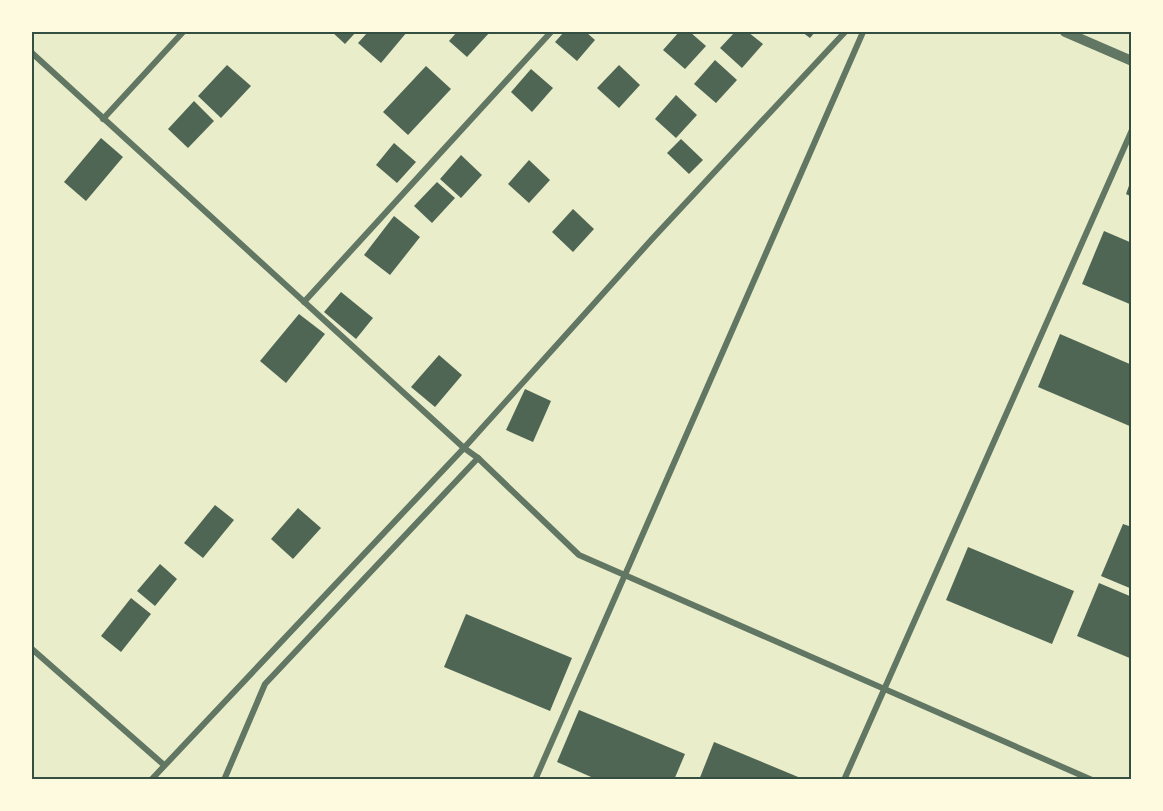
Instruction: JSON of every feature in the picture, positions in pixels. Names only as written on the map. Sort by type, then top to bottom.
[{"type":"street","points":[[103,119],[183,32]]},
{"type":"street","points":[[304,302],[551,32]]},
{"type":"street","points":[[151,780],[464,448],[653,238],[845,32]]},
{"type":"street","points":[[535,780],[863,32]]},
{"type":"street","points":[[1065,32],[1131,61]]},
{"type":"street","points":[[32,53],[464,448],[478,458],[579,555],[1092,780]]},
{"type":"street","points":[[844,780],[1131,130]]},
{"type":"street","points":[[224,780],[265,684],[478,458]]},
{"type":"street","points":[[32,649],[164,765]]},
{"type":"building","points":[[332,32],[356,32],[345,44]]},
{"type":"building","points":[[368,32],[407,32],[381,63],[358,43]]},
{"type":"building","points":[[457,32],[490,32],[467,57],[449,41]]},
{"type":"building","points":[[564,32],[586,32],[595,40],[577,61],[555,42]]},
{"type":"building","points":[[679,32],[690,32],[706,46],[685,69],[663,50]]},
{"type":"building","points":[[735,32],[748,32],[763,44],[742,68],[720,48]]},
{"type":"building","points":[[802,32],[815,32],[810,38]]},
{"type":"building","points":[[715,60],[737,80],[716,103],[694,84]]},
{"type":"building","points":[[227,65],[251,86],[221,118],[198,96]]},
{"type":"building","points":[[619,65],[640,85],[619,108],[597,88]]},
{"type":"building","points":[[426,66],[451,89],[408,135],[383,112]]},
{"type":"building","points":[[531,69],[553,88],[532,112],[511,92]]},
{"type":"building","points":[[676,95],[697,115],[676,138],[655,119]]},
{"type":"building","points":[[194,101],[214,121],[188,148],[168,129]]},
{"type":"building","points":[[101,138],[123,157],[86,201],[64,182]]},
{"type":"building","points":[[681,139],[703,160],[689,174],[667,153]]},
{"type":"building","points":[[394,143],[416,162],[397,183],[376,165]]},
{"type":"building","points":[[461,155],[482,175],[461,198],[440,179]]},
{"type":"building","points":[[529,160],[550,180],[529,203],[508,184]]},
{"type":"building","points":[[1132,180],[1132,197],[1126,194]]},
{"type":"building","points":[[437,182],[455,198],[432,223],[414,206]]},
{"type":"building","points":[[573,209],[594,229],[573,252],[552,232]]},
{"type":"building","points":[[394,216],[420,237],[390,275],[364,255]]},
{"type":"building","points":[[1104,231],[1132,243],[1132,305],[1082,284]]},
{"type":"building","points":[[341,292],[373,318],[356,339],[324,312]]},
{"type":"building","points":[[299,314],[325,334],[286,383],[260,361]]},
{"type":"building","points":[[1060,334],[1132,365],[1132,427],[1038,387]]},
{"type":"building","points":[[439,355],[462,375],[435,407],[411,387]]},
{"type":"building","points":[[525,389],[551,401],[533,442],[506,430]]},
{"type":"building","points":[[215,505],[234,520],[203,558],[184,543]]},
{"type":"building","points":[[298,508],[321,528],[293,559],[271,539]]},
{"type":"building","points":[[1123,524],[1132,527],[1132,589],[1101,576]]},
{"type":"building","points":[[968,547],[1074,591],[1052,644],[946,600]]},
{"type":"building","points":[[160,564],[177,579],[155,606],[137,591]]},
{"type":"building","points":[[1099,583],[1132,597],[1132,659],[1077,636]]},
{"type":"building","points":[[131,598],[151,614],[121,652],[101,636]]},
{"type":"building","points":[[466,614],[572,658],[550,711],[444,667]]},
{"type":"building","points":[[579,710],[685,754],[674,780],[598,780],[557,762]]},
{"type":"building","points":[[714,742],[803,779],[803,780],[699,780]]}]
